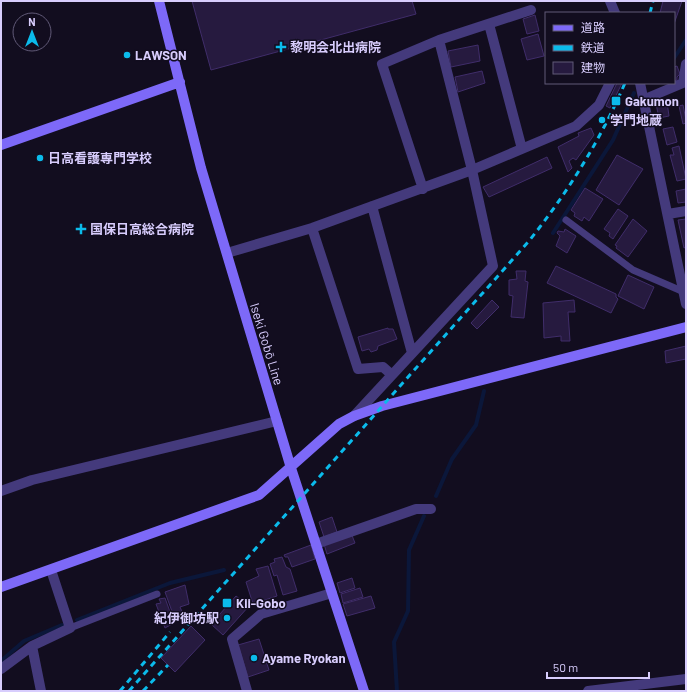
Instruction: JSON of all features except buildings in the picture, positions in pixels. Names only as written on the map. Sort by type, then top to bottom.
[{"type":"street","name":"Iseki Gobō Line","points":[[159,1],[201,168],[226,253],[291,468],[364,691]]},
{"type":"street","points":[[610,1],[615,12]]},
{"type":"street","points":[[423,189],[382,64],[439,40],[531,10]]},
{"type":"street","points":[[489,24],[522,149]]},
{"type":"street","points":[[354,416],[493,266],[472,170],[439,40]]},
{"type":"street","points":[[645,99],[683,84],[686,64]]},
{"type":"street","points":[[1,145],[180,82]]},
{"type":"street","points":[[226,253],[312,228],[423,189],[576,126],[599,105],[610,84]]},
{"type":"street","points":[[640,84],[645,99],[686,304]]},
{"type":"street","points":[[372,206],[412,354]]},
{"type":"street","points":[[668,214],[686,212]]},
{"type":"street","points":[[312,228],[358,369],[383,367],[392,375]]},
{"type":"street","points":[[1,587],[259,495],[339,424],[354,416],[382,406],[686,327]]},
{"type":"street","points":[[1,491],[32,480],[277,421]]},
{"type":"street","points":[[316,544],[416,509],[431,509]]},
{"type":"street","points":[[1,669],[32,646],[70,628],[51,570]]},
{"type":"street","points":[[247,691],[232,639],[261,614],[332,593]]},
{"type":"street","points":[[32,646],[41,691]]},
{"type":"street","points":[[588,691],[686,679]]},
{"type":"lane","points":[[566,220],[633,270],[684,292]]},
{"type":"lane","points":[[70,628],[157,594]]},
{"type":"waterway","points":[[675,56],[686,40]]},
{"type":"waterway","points":[[553,233],[613,140],[634,93]]},
{"type":"waterway","points":[[436,496],[452,459],[476,425],[484,391]]},
{"type":"waterway","points":[[397,691],[394,642],[408,611],[409,550],[424,516]]},
{"type":"waterway","points":[[77,620],[170,583],[224,570]]},
{"type":"waterway","points":[[1,661],[24,641],[62,625]]},
{"type":"railway","points":[[650,12],[653,1]]},
{"type":"railway","points":[[129,691],[529,241],[557,204],[594,146],[625,84]]},
{"type":"railway","points":[[120,691],[170,632]]},
{"type":"railway","points":[[143,691],[168,665]]},
{"type":"place","name":"黎明会北出病院","points":[[281,47]]},
{"type":"place","name":"LAWSON","points":[[127,55]]},
{"type":"place","name":"Gakumon","points":[[616,101]]},
{"type":"place","name":"学門地蔵","points":[[602,120]]},
{"type":"place","name":"日高看護専門学校","points":[[40,158]]},
{"type":"place","name":"国保日高総合病院","points":[[81,229]]},
{"type":"place","name":"Kii-Gobo","points":[[227,603]]},
{"type":"place","name":"紀伊御坊駅","points":[[227,618]]},
{"type":"place","name":"Ayame Ryokan","points":[[254,658]]}]
